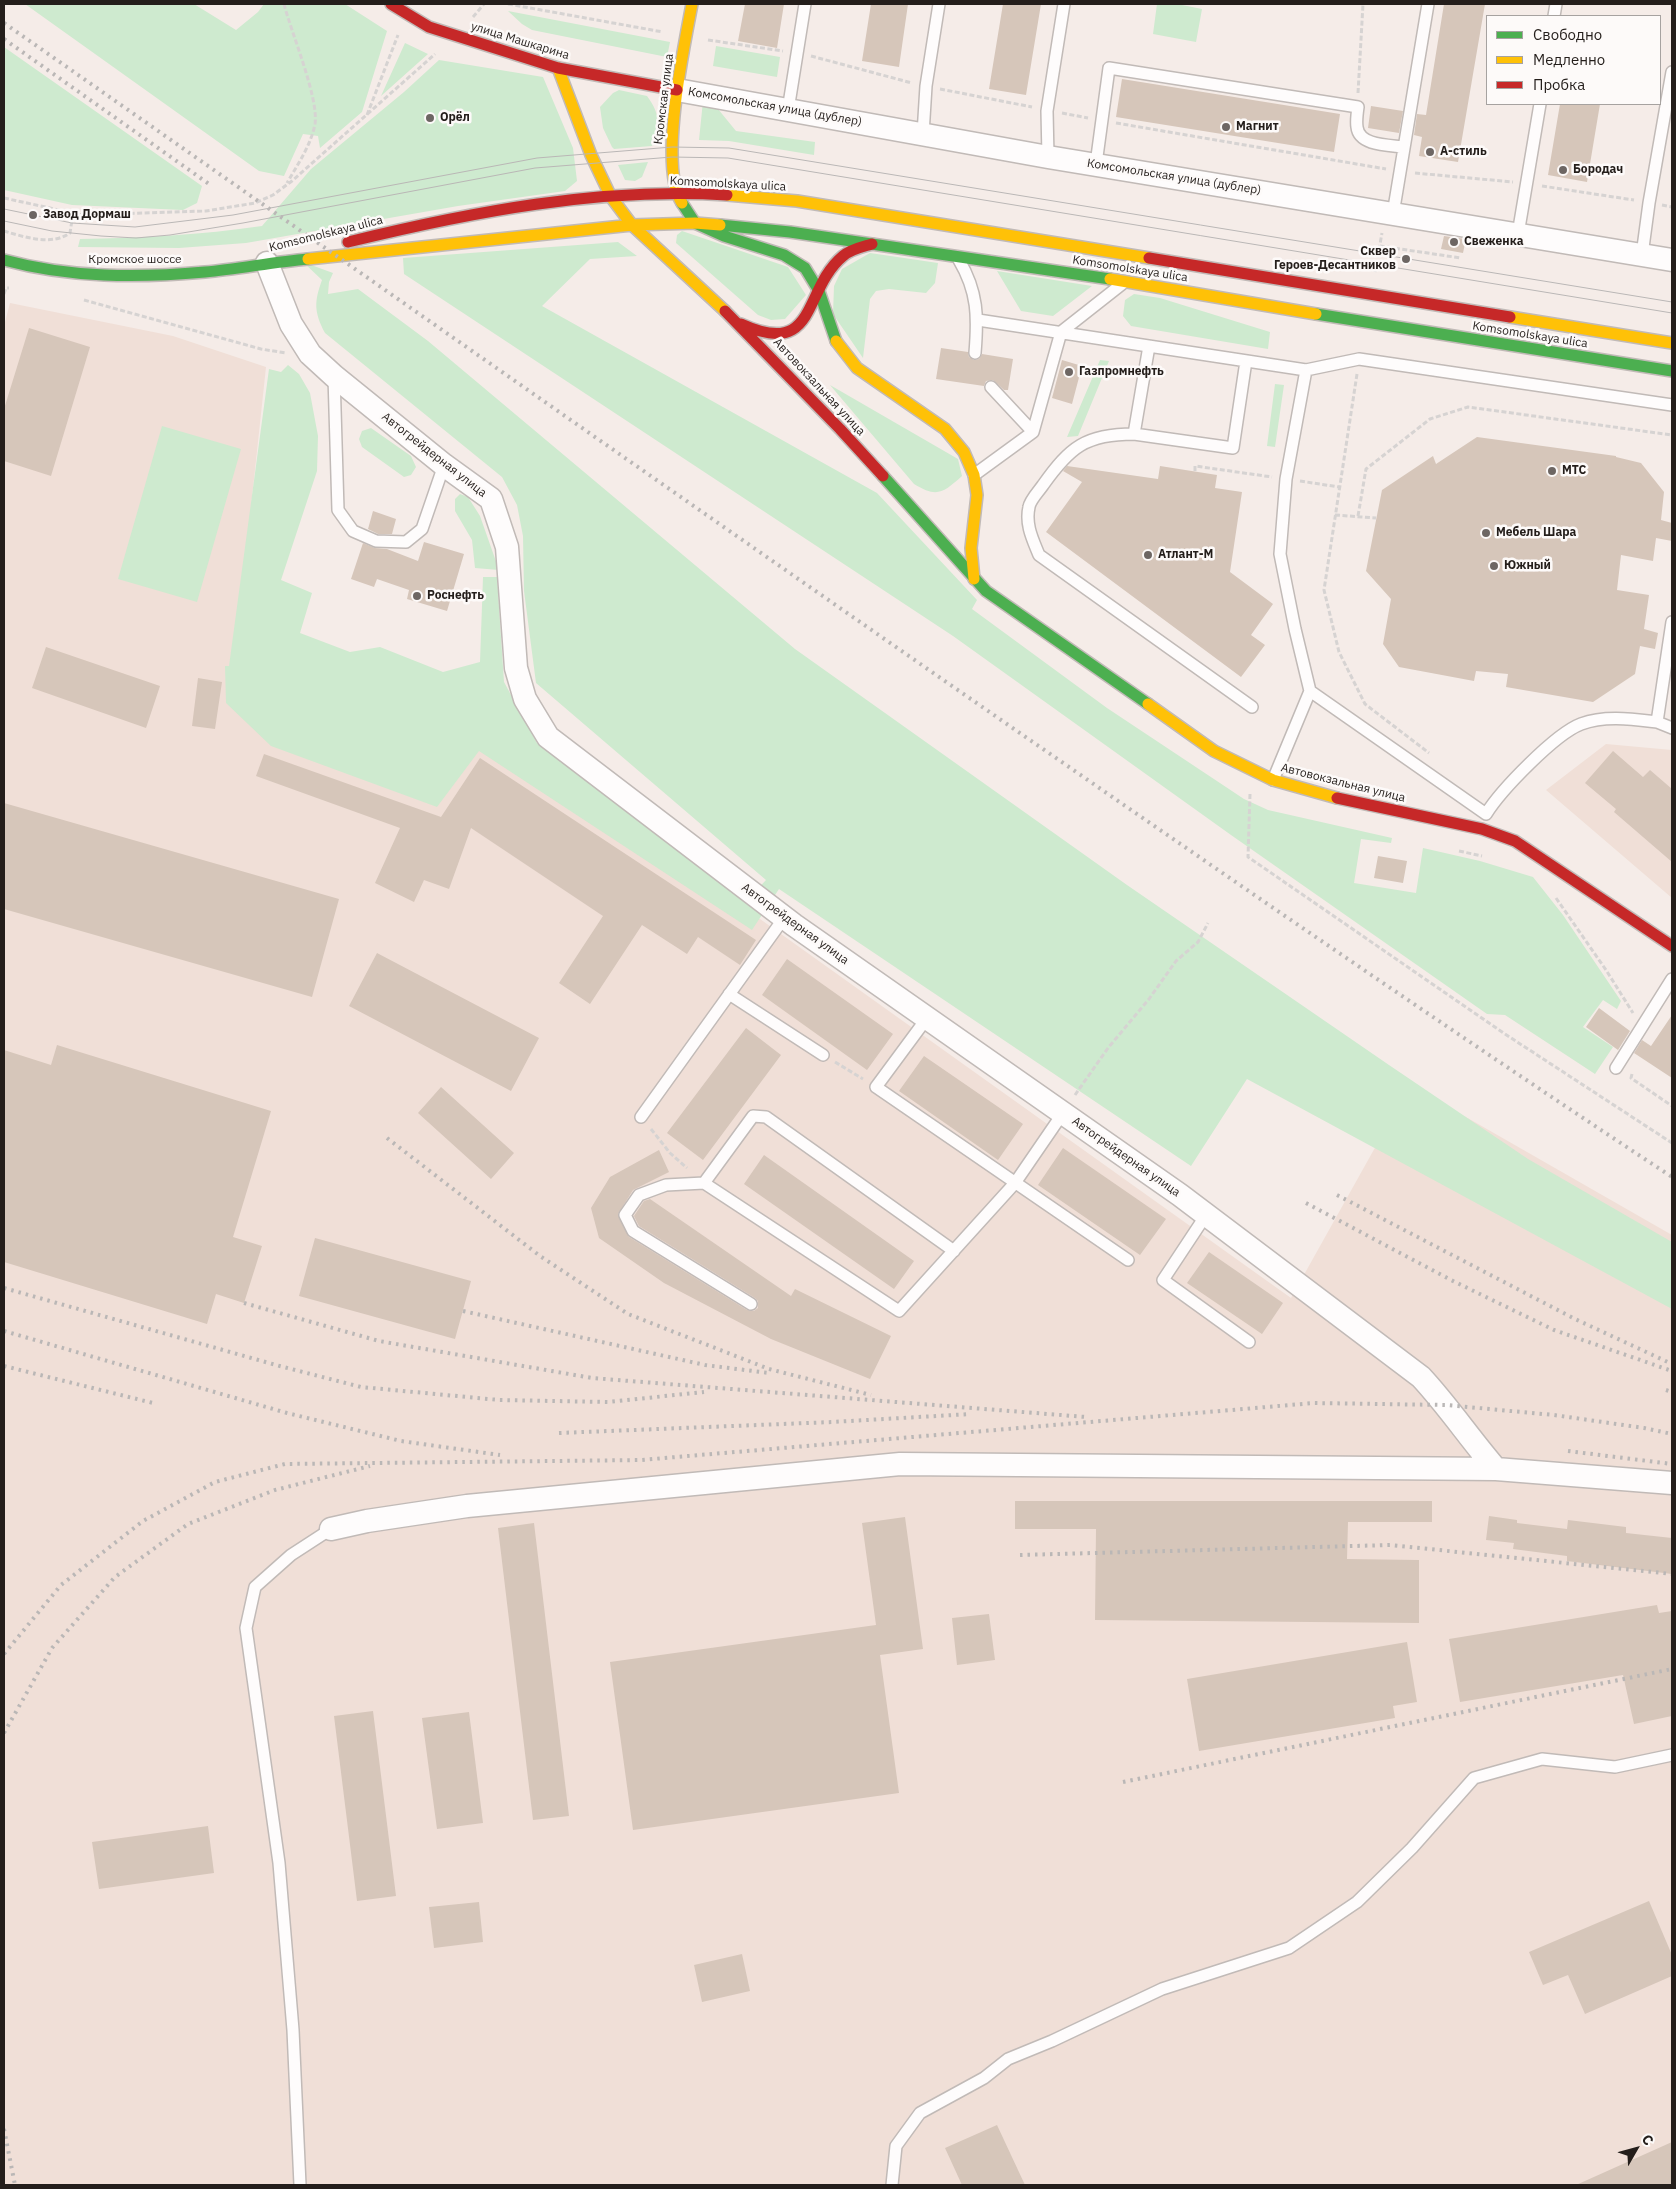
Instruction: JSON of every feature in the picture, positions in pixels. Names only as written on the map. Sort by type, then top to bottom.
[{"type":"main road","name":"улица Машкарина","points":[[391,4],[428,27],[558,68],[677,90]]},
{"type":"main road","name":"Кромская улица","points":[[692,4],[677,90],[672,148],[676,194],[695,223]]},
{"type":"main road","name":"Автовокзальная улица","points":[[558,68],[591,155],[611,197],[632,225],[740,324],[840,429],[986,591],[1214,751],[1273,780],[1339,799],[1482,829],[1523,846],[1672,946]]},
{"type":"main road","name":"Komsomolskaya ulica","points":[[267,262],[411,226],[522,208],[611,197],[676,194],[798,201],[1672,343]]},
{"type":"main road","name":"Komsomolskaya ulica","points":[[267,262],[418,249],[632,225],[695,223],[790,232],[1126,281],[1366,323],[1672,371]]},
{"type":"main road","points":[[695,223],[724,236],[795,260],[806,268],[818,291],[836,342],[857,368],[945,429],[964,452],[974,475],[977,494],[971,548],[974,579]]},
{"type":"main road","points":[[740,324],[761,333],[779,335],[789,332],[798,325],[831,270],[843,256],[872,244]]},
{"type":"main road","name":"Кромское шоссе","points":[[4,260],[26,266],[84,274],[151,276],[207,272],[267,262]]},
{"type":"street","name":"Комсомольская улица (дублер)","points":[[677,90],[1048,157],[1672,260]]},
{"type":"street","name":"Автогрейдерная улица","points":[[267,262],[291,324],[310,354],[334,376],[444,465],[491,499],[507,548],[516,668],[525,699],[548,737],[784,918],[1206,1215],[1421,1377],[1446,1405],[1473,1443],[1496,1469]]},
{"type":"street","points":[[331,1529],[367,1521],[467,1506],[900,1464],[1496,1469],[1672,1483]]},
{"type":"lane","points":[[788,110],[805,4]]},
{"type":"lane","points":[[923,134],[926,86],[939,4]]},
{"type":"lane","points":[[1048,157],[1047,111],[1064,4]]},
{"type":"lane","points":[[1393,214],[1428,4]]},
{"type":"lane","points":[[1096,164],[1109,68],[1358,108],[1357,128],[1360,136],[1366,141],[1404,147]]},
{"type":"lane","points":[[1642,255],[1649,203],[1672,72]]},
{"type":"lane","points":[[1518,234],[1540,105]]},
{"type":"lane","points":[[957,256],[969,277],[978,320],[975,353]]},
{"type":"lane","points":[[974,475],[1033,432],[1061,332],[1126,281]]},
{"type":"lane","points":[[978,320],[1306,370],[1359,359],[1672,405]]},
{"type":"lane","points":[[1134,434],[1149,346]]},
{"type":"lane","points":[[1246,360],[1233,448],[1134,434],[1112,434],[1086,442],[1061,460],[1028,506],[1029,530],[1039,555],[1252,707]]},
{"type":"lane","points":[[1273,780],[1310,691],[1280,554],[1286,479],[1306,370]]},
{"type":"lane","points":[[334,376],[338,510],[353,531],[376,541],[406,542],[422,529],[444,465]]},
{"type":"lane","points":[[990,388],[1033,432]]},
{"type":"lane","points":[[1657,722],[1672,622]]},
{"type":"lane","points":[[1310,691],[1486,814]]},
{"type":"lane","points":[[1482,829],[1486,814],[1495,799],[1556,739],[1581,724],[1618,718],[1657,722],[1672,728]]},
{"type":"lane","points":[[641,1117],[784,918]]},
{"type":"lane","points":[[1616,1068],[1672,978]]},
{"type":"lane","points":[[729,994],[823,1055]]},
{"type":"lane","points":[[927,1018],[876,1087],[1128,1260]]},
{"type":"lane","points":[[750,1304],[633,1231],[625,1215],[639,1195],[666,1185],[704,1183],[899,1311],[1015,1183],[1063,1113]]},
{"type":"lane","points":[[704,1183],[752,1116],[766,1117],[954,1251]]},
{"type":"lane","points":[[1206,1215],[1163,1280],[1248,1342]]},
{"type":"lane","points":[[300,2185],[293,2030],[279,1863],[246,1628],[255,1587],[291,1555],[331,1529]]},
{"type":"lane","points":[[892,2185],[896,2146],[920,2113],[984,2078],[1008,2059],[1052,2041],[1162,1990],[1289,1948],[1357,1902],[1412,1848],[1474,1778],[1542,1759],[1616,1767],[1672,1756]]},
{"type":"path","points":[[284,4],[313,98],[315,122],[306,150],[286,186]]},
{"type":"path","points":[[4,198],[73,213],[150,214],[206,211],[255,203],[286,186],[457,36],[484,4]]},
{"type":"path","points":[[508,4],[667,33]]},
{"type":"path","points":[[1358,108],[1363,4]]},
{"type":"path","points":[[366,116],[407,13]]},
{"type":"path","points":[[702,39],[797,54],[926,86],[1047,111],[1400,172],[1527,184],[1672,207]]},
{"type":"path","points":[[4,232],[42,239],[61,239],[70,233],[73,213]]},
{"type":"path","points":[[1380,246],[1461,258]]},
{"type":"path","points":[[4,294],[5,287],[16,289]]},
{"type":"path","points":[[82,300],[261,349],[280,353],[310,354]]},
{"type":"path","points":[[1358,516],[1366,469],[1430,419],[1450,411],[1468,407],[1672,435]]},
{"type":"path","points":[[1195,471],[1195,466],[1339,487]]},
{"type":"path","points":[[1376,518],[1335,515],[1324,590],[1339,652],[1365,704],[1433,756]]},
{"type":"path","points":[[1250,794],[1248,857],[1505,1034],[1672,1143]]},
{"type":"path","points":[[1550,891],[1625,997],[1641,1027]]},
{"type":"path","points":[[1063,1113],[1108,1048],[1149,999],[1176,961],[1198,942],[1208,922]]},
{"type":"path","points":[[823,1055],[876,1087]]},
{"type":"path","points":[[1633,1070],[1631,1078],[1672,1106]]},
{"type":"path","points":[[641,1117],[670,1153],[704,1183]]},
{"type":"shaded area","points":[[10,303],[173,336],[266,367],[231,694],[498,732],[1291,1298],[1410,1085],[1672,1235],[1672,2185],[4,2185],[4,326]]},
{"type":"shaded area","points":[[1606,744],[1672,750],[1672,898],[1546,790]]},
{"type":"green space","points":[[25,4],[194,4],[236,30],[258,12],[264,4],[345,4],[387,31],[362,112],[320,148],[318,136],[303,134],[284,176],[259,171]]},
{"type":"green space","points":[[1157,4],[1177,4],[1202,9],[1196,42],[1153,34]]},
{"type":"green space","points":[[508,11],[670,42],[667,57],[532,30],[522,24]]},
{"type":"green space","points":[[405,43],[428,54],[381,96]]},
{"type":"green space","points":[[716,46],[780,57],[777,77],[713,66]]},
{"type":"green space","points":[[4,47],[202,186],[197,203],[183,210],[72,205],[4,190]]},
{"type":"green space","points":[[439,60],[543,77],[573,148],[577,181],[565,191],[458,206],[246,243],[179,248],[78,247],[80,239],[171,236],[262,226],[311,169],[404,92]]},
{"type":"green space","points":[[619,90],[647,96],[652,103],[657,114],[657,126],[652,146],[614,149],[612,147],[603,128],[600,107],[613,93]]},
{"type":"green space","points":[[703,101],[718,109],[736,131],[815,142],[814,155],[729,141],[699,140]]},
{"type":"green space","points":[[648,162],[642,177],[635,181],[625,180],[618,165]]},
{"type":"green space","points":[[682,231],[788,267],[806,295],[785,319],[771,320],[758,315],[676,243],[677,235]]},
{"type":"green space","points":[[618,242],[637,256],[590,259],[542,306],[877,493],[977,600],[972,609],[1107,708],[1244,799],[1268,810],[1392,838],[1391,843],[1361,839],[1354,883],[1416,893],[1423,848],[1480,861],[1533,877],[1563,915],[1621,1001],[1617,1009],[1603,1000],[1583,1027],[1613,1047],[1595,1074],[1505,1015],[1487,1014],[1231,835],[953,636],[404,274],[403,258]]},
{"type":"green space","points":[[870,253],[938,263],[935,283],[926,293],[889,289],[876,291],[870,299],[863,358],[833,314],[834,286],[842,269]]},
{"type":"green space","points":[[303,262],[333,273],[329,282],[328,294],[358,289],[428,341],[795,649],[1127,885],[1528,1159],[1672,1242],[1672,1309],[1247,1079],[1191,1166],[779,889],[752,930],[479,751],[437,807],[271,746],[226,703],[225,666],[229,666],[269,369],[281,372],[288,365],[299,374],[310,393],[318,436],[317,471],[281,580],[312,593],[300,633],[350,652],[380,647],[443,672],[480,662],[483,577],[497,577],[504,682],[537,743],[749,898],[766,880],[536,683],[524,591],[523,536],[517,505],[502,477],[325,333],[316,307],[322,280]]},
{"type":"green space","points":[[997,271],[1092,286],[1053,316],[1021,311]]},
{"type":"green space","points":[[1134,294],[1160,298],[1270,332],[1268,349],[1131,326],[1123,316],[1125,300]]},
{"type":"green space","points":[[1100,360],[1109,361],[1078,436],[1067,437]]},
{"type":"green space","points":[[1275,384],[1284,385],[1275,447],[1267,446]]},
{"type":"green space","points":[[830,385],[958,459],[962,476],[940,492],[929,491],[914,484]]},
{"type":"green space","points":[[162,426],[241,449],[197,602],[118,579]]},
{"type":"green space","points":[[371,428],[411,456],[416,467],[411,475],[404,477],[362,447],[359,439],[362,431]]},
{"type":"green space","points":[[460,494],[468,497],[480,516],[499,570],[475,568],[472,540],[455,511],[455,499]]},
{"type":"building","points":[[745,4],[784,4],[777,48],[738,41]]},
{"type":"building","points":[[871,4],[908,4],[899,67],[862,61]]},
{"type":"building","points":[[1003,4],[1041,4],[1026,95],[989,89]]},
{"type":"building","points":[[1444,4],[1485,4],[1458,162],[1419,156],[1422,137],[1414,135],[1417,114],[1426,115]]},
{"type":"building","points":[[1122,79],[1340,114],[1334,152],[1116,117]]},
{"type":"building","points":[[1560,105],[1600,105],[1587,182],[1548,175]]},
{"type":"building","points":[[1371,106],[1403,111],[1399,133],[1368,128]]},
{"type":"building","name":"Свеженка","points":[[1444,236],[1466,239],[1463,253],[1441,249]]},
{"type":"building","points":[[29,328],[90,347],[51,476],[4,461],[4,409]]},
{"type":"building","points":[[941,348],[968,352],[969,357],[974,360],[979,359],[982,354],[1013,359],[1008,390],[1004,390],[993,380],[986,381],[984,386],[936,379]]},
{"type":"building","points":[[1062,360],[1082,366],[1072,404],[1052,398]]},
{"type":"building","name":"Южный","points":[[1477,437],[1616,456],[1641,463],[1664,492],[1661,520],[1672,523],[1672,541],[1656,538],[1653,561],[1621,555],[1617,590],[1649,595],[1644,629],[1658,633],[1655,649],[1640,646],[1635,674],[1593,702],[1506,687],[1508,674],[1476,671],[1474,681],[1399,667],[1383,644],[1391,599],[1366,571],[1382,490],[1433,456],[1436,464]]},
{"type":"building","points":[[1067,466],[1158,479],[1160,466],[1217,475],[1215,488],[1242,492],[1230,572],[1273,604],[1251,635],[1265,645],[1241,677],[1046,532],[1082,482],[1063,471]]},
{"type":"building","points":[[373,511],[396,519],[392,534],[378,534],[368,529]]},
{"type":"building","points":[[424,542],[464,554],[447,611],[407,599],[409,590],[377,579],[374,587],[351,579],[363,543],[375,548],[387,549],[418,561]]},
{"type":"building","points":[[46,647],[160,686],[146,728],[32,688]]},
{"type":"building","points":[[198,678],[222,682],[215,729],[192,726]]},
{"type":"building","points":[[1613,751],[1643,777],[1650,770],[1672,789],[1672,862],[1614,812],[1616,809],[1585,783]]},
{"type":"building","points":[[264,754],[441,817],[480,758],[756,940],[740,965],[698,937],[687,954],[642,925],[590,1004],[559,983],[603,916],[471,828],[449,889],[424,880],[414,902],[375,883],[400,828],[256,776]]},
{"type":"building","points":[[4,803],[339,899],[312,997],[4,909]]},
{"type":"building","points":[[1378,856],[1407,861],[1403,883],[1374,878]]},
{"type":"building","points":[[377,953],[539,1038],[511,1091],[349,1006]]},
{"type":"building","points":[[787,959],[893,1034],[867,1070],[762,995]]},
{"type":"building","points":[[1599,1008],[1630,1031],[1618,1050],[1586,1027]]},
{"type":"building","points":[[1672,1015],[1672,1078],[1634,1053],[1642,1040],[1651,1046]]},
{"type":"building","points":[[746,1028],[781,1055],[703,1160],[667,1133]]},
{"type":"building","points":[[57,1045],[271,1111],[233,1237],[262,1246],[244,1303],[216,1294],[207,1324],[4,1262],[4,1050],[51,1065]]},
{"type":"building","points":[[924,1056],[1023,1124],[998,1160],[899,1091]]},
{"type":"building","points":[[441,1087],[514,1153],[491,1179],[418,1113]]},
{"type":"building","points":[[1063,1148],[1166,1219],[1140,1255],[1038,1185]]},
{"type":"building","points":[[659,1150],[669,1172],[633,1190],[618,1214],[629,1237],[747,1310],[754,1311],[758,1308],[758,1301],[755,1298],[639,1226],[634,1216],[644,1201],[650,1199],[791,1296],[795,1289],[891,1336],[870,1379],[771,1339],[664,1283],[599,1238],[591,1208],[610,1177]]},
{"type":"building","points":[[764,1155],[914,1261],[894,1289],[744,1184]]},
{"type":"building","points":[[315,1238],[471,1281],[455,1339],[299,1296]]},
{"type":"building","points":[[1209,1252],[1283,1303],[1262,1334],[1187,1283]]},
{"type":"building","points":[[1015,1501],[1432,1501],[1432,1522],[1348,1522],[1347,1559],[1419,1560],[1419,1623],[1095,1620],[1096,1529],[1015,1529]]},
{"type":"building","points":[[1489,1516],[1517,1520],[1517,1523],[1567,1529],[1568,1520],[1626,1527],[1626,1533],[1672,1538],[1672,1574],[1567,1561],[1567,1556],[1513,1549],[1514,1543],[1486,1540]]},
{"type":"building","points":[[905,1517],[923,1649],[880,1655],[899,1793],[633,1830],[610,1662],[876,1625],[862,1523]]},
{"type":"building","points":[[534,1523],[569,1816],[533,1820],[498,1528]]},
{"type":"building","points":[[1657,1605],[1659,1613],[1672,1611],[1672,1716],[1634,1724],[1623,1675],[1460,1702],[1449,1639]]},
{"type":"building","points":[[989,1614],[995,1660],[957,1665],[952,1618]]},
{"type":"building","points":[[1407,1642],[1417,1702],[1393,1706],[1395,1718],[1199,1751],[1187,1679]]},
{"type":"building","points":[[373,1711],[396,1896],[357,1901],[334,1716]]},
{"type":"building","points":[[469,1712],[483,1823],[437,1829],[422,1718]]},
{"type":"building","points":[[208,1826],[214,1873],[99,1889],[92,1842]]},
{"type":"building","points":[[1649,1901],[1672,1955],[1672,1976],[1585,2014],[1568,1975],[1543,1985],[1529,1952]]},
{"type":"building","points":[[479,1902],[483,1942],[434,1948],[429,1907]]},
{"type":"building","points":[[742,1954],[750,1991],[702,2002],[694,1965]]},
{"type":"building","points":[[997,2125],[1025,2185],[962,2185],[945,2148]]},
{"type":"building","points":[[1672,2142],[1672,2185],[1576,2185]]},
{"type":"tram line","points":[[4,209],[72,223],[135,227],[233,215],[537,158],[672,147],[729,148],[1672,302]]},
{"type":"tram line","points":[[4,221],[52,231],[136,238],[170,235],[243,223],[535,168],[672,157],[728,158],[1672,313]]},
{"type":"railway","points":[[4,23],[1053,756],[1405,998],[1672,1177]]},
{"type":"railway","points":[[4,39],[209,184]]},
{"type":"railway","points":[[387,1138],[540,1256],[628,1314],[769,1369],[871,1395]]},
{"type":"railway","points":[[1337,1195],[1575,1319],[1672,1364]]},
{"type":"railway","points":[[1306,1203],[1451,1280],[1554,1330],[1672,1371]]},
{"type":"railway","points":[[4,1288],[276,1365],[361,1387],[499,1400],[608,1402],[704,1392]]},
{"type":"railway","points":[[244,1303],[379,1341],[592,1378],[1086,1417]]},
{"type":"railway","points":[[463,1311],[705,1365],[769,1373]]},
{"type":"railway","points":[[4,1331],[287,1413],[401,1441],[500,1455]]},
{"type":"railway","points":[[4,1366],[153,1403]]},
{"type":"railway","points":[[1666,1390],[1672,1392]]},
{"type":"railway","points":[[4,1654],[61,1585],[143,1521],[215,1482],[285,1464],[641,1460],[1314,1403],[1446,1405],[1554,1415],[1672,1434]]},
{"type":"railway","points":[[559,1433],[832,1422],[971,1414]]},
{"type":"railway","points":[[1568,1451],[1672,1464]]},
{"type":"railway","points":[[4,1733],[52,1648],[115,1577],[188,1524],[275,1490],[370,1466]]},
{"type":"railway","points":[[1020,1555],[1390,1545],[1672,1574]]},
{"type":"railway","points":[[1123,1782],[1672,1669]]},
{"type":"railway","points":[[4,2129],[15,2185]]},
{"type":"traffic: fast","points":[[682,203],[695,223],[724,236],[784,255],[805,268],[819,291],[836,341]]},
{"type":"traffic: fast","points":[[720,225],[790,232],[1110,279]]},
{"type":"traffic: fast","points":[[4,260],[54,270],[129,276],[205,272],[308,259]]},
{"type":"traffic: fast","points":[[1316,314],[1672,371]]},
{"type":"traffic: fast","points":[[883,476],[986,591],[1148,704]]},
{"type":"traffic: slow","points":[[682,203],[675,186],[672,163],[673,136],[679,76],[692,4]]},
{"type":"traffic: slow","points":[[558,68],[591,155],[611,197],[632,225],[725,311]]},
{"type":"traffic: slow","points":[[727,195],[797,201],[1149,258]]},
{"type":"traffic: slow","points":[[308,259],[632,225],[695,223],[720,225]]},
{"type":"traffic: slow","points":[[1110,279],[1316,314]]},
{"type":"traffic: slow","points":[[1510,317],[1672,343]]},
{"type":"traffic: slow","points":[[836,341],[857,368],[945,429],[964,452],[974,475],[977,495],[971,548],[974,579]]},
{"type":"traffic: slow","points":[[1148,704],[1214,751],[1273,780],[1337,798]]},
{"type":"traffic: jam","points":[[391,4],[429,27],[558,68],[677,90]]},
{"type":"traffic: jam","points":[[348,242],[488,212],[584,198],[679,193],[727,195]]},
{"type":"traffic: jam","points":[[741,324],[766,333],[784,333],[796,327],[806,316],[830,270],[846,254],[857,248],[872,244]]},
{"type":"traffic: jam","points":[[1149,258],[1510,317]]},
{"type":"traffic: jam","points":[[725,311],[883,476]]},
{"type":"traffic: jam","points":[[1337,798],[1482,829],[1515,841],[1672,946]]},
{"type":"place","name":"Орёл","points":[[430,118]]},
{"type":"place","name":"Магнит","points":[[1226,127]]},
{"type":"place","name":"А-стиль","points":[[1430,152]]},
{"type":"place","name":"Бородач","points":[[1563,170]]},
{"type":"place","name":"Завод Дормаш","points":[[33,215]]},
{"type":"place","name":"Свеженка","points":[[1454,242]]},
{"type":"place","name":"Сквер Героев-Десантников","points":[[1406,259]]},
{"type":"place","name":"Газпромнефть","points":[[1069,372]]},
{"type":"place","name":"МТС","points":[[1552,471]]},
{"type":"place","name":"Мебель Шара","points":[[1486,533]]},
{"type":"place","name":"Атлант-М","points":[[1148,555]]},
{"type":"place","name":"Южный","points":[[1494,566]]},
{"type":"place","name":"Роснефть","points":[[417,596]]}]
